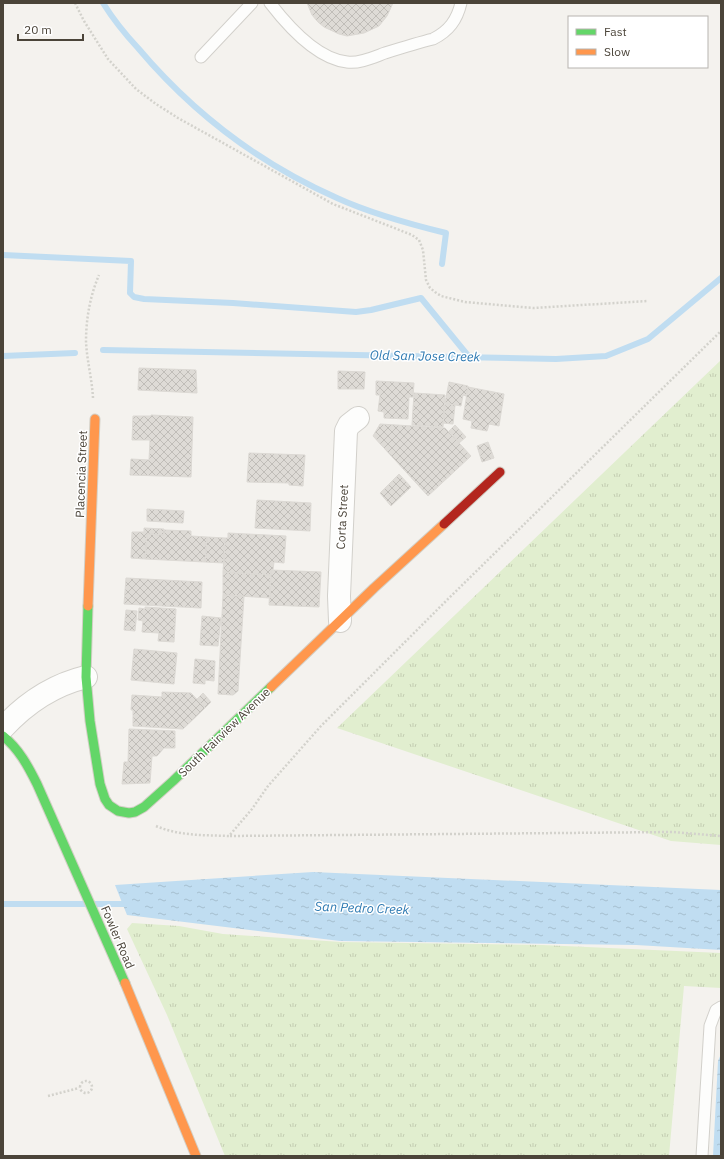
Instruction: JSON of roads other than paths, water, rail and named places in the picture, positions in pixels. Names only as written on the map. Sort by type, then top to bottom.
[{"type":"street","name":"Corta Street","points":[[340,621],[346,431],[349,425],[358,418]]},
{"type":"street","name":"Placencia Street","points":[[86,677],[95,419]]},
{"type":"street","name":"South Fairview Avenue","points":[[86,677],[90,721],[102,793],[109,804],[118,811],[129,813],[138,811],[173,781],[340,621],[500,472]]},
{"type":"street","points":[[3,728],[28,705],[42,695],[72,680],[86,677]]},
{"type":"street","name":"Fowler Road","points":[[3,736],[16,746],[22,755],[62,844],[75,867],[107,940],[196,1156]]},
{"type":"lane","points":[[201,57],[252,3]]},
{"type":"lane","points":[[270,3],[282,19],[297,34],[326,55],[348,62],[367,59],[442,34],[454,22],[459,12],[461,3]]},
{"type":"lane","points":[[702,1156],[710,1026],[716,1010],[721,1007]]},
{"type":"water","points":[[313,872],[721,890],[721,950],[636,945],[340,941],[127,915],[115,885]]},
{"type":"water","points":[[721,1054],[721,1156],[713,1156],[718,1061]]},
{"type":"waterway","points":[[103,3],[124,32],[159,71],[204,115],[254,152],[281,169],[337,198],[391,218],[446,233],[442,264]]},
{"type":"waterway","points":[[3,255],[131,261],[130,293],[134,297],[144,299],[233,303],[356,312],[371,310],[421,298],[470,358]]},
{"type":"waterway","name":"Old San Jose Creek","points":[[103,350],[556,359],[606,356],[648,339],[721,278]]},
{"type":"waterway","name":"Old San Jose Creek","points":[[3,356],[75,353]]},
{"type":"waterway","name":"San Pedro Creek","points":[[3,904],[85,904]]},
{"type":"waterway","name":"San Pedro Creek","points":[[95,904],[129,904]]}]
